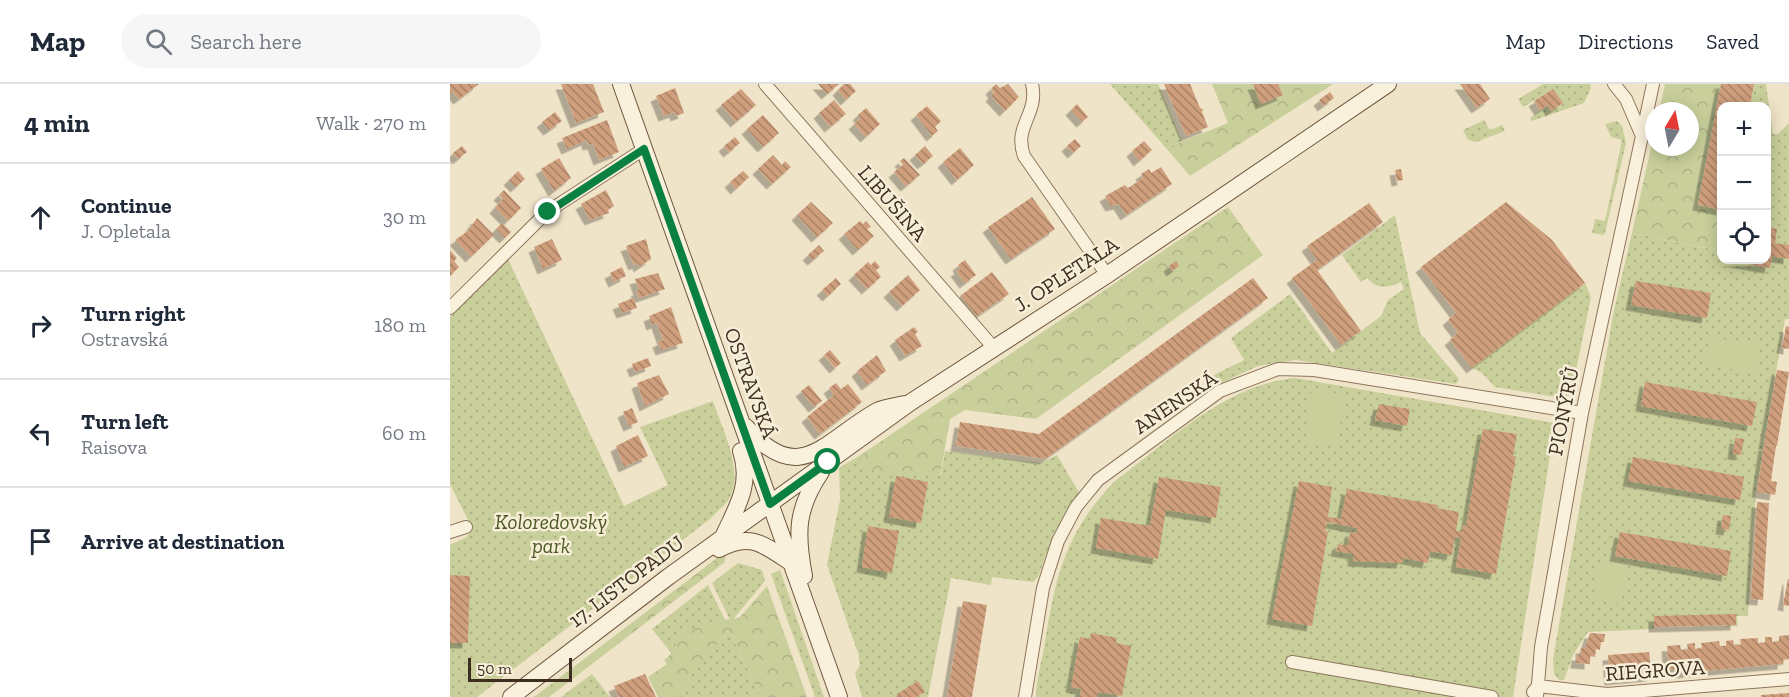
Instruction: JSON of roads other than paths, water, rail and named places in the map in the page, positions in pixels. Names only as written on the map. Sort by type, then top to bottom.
[{"type":"main road","name":"OSTRAVSKÁ","points":[[621,84],[839,697]]},
{"type":"main road","name":"J. OPLETALA","points":[[770,504],[911,402],[1107,274],[1388,84]]},
{"type":"main road","points":[[740,421],[757,440],[777,454],[791,458],[813,453],[879,409],[911,402]]},
{"type":"main road","points":[[722,538],[742,498],[746,483],[747,468],[740,447],[740,421]]},
{"type":"main road","points":[[813,624],[798,540],[800,521],[809,490],[828,462]]},
{"type":"main road","name":"17. LISTOPADU","points":[[511,697],[668,577],[770,504]]},
{"type":"main road","points":[[668,577],[734,541],[762,543],[790,562]]},
{"type":"street","name":"LIBUŠINA","points":[[765,84],[993,347]]},
{"type":"street","points":[[1032,84],[1035,102],[1022,129],[1020,143],[1024,156],[1107,274]]},
{"type":"street","points":[[1614,84],[1626,99],[1642,136]]},
{"type":"street","name":"PIONÝRŮ","points":[[1537,692],[1542,647],[1582,413],[1653,84]]},
{"type":"street","points":[[450,308],[548,212],[644,149]]},
{"type":"street","name":"ANENSKÁ","points":[[1025,697],[1043,588],[1058,541],[1076,507],[1098,480],[1220,391],[1278,369],[1314,369],[1582,413]]},
{"type":"street","points":[[450,532],[466,527]]},
{"type":"street","points":[[1292,662],[1492,697]]},
{"type":"street","name":"RIEGROVA","points":[[1537,692],[1607,694],[1789,679]]},
{"type":"street","points":[[1528,697],[1537,692]]},
{"type":"park label","name":"Koloredovský park","points":[[551,533]]}]
